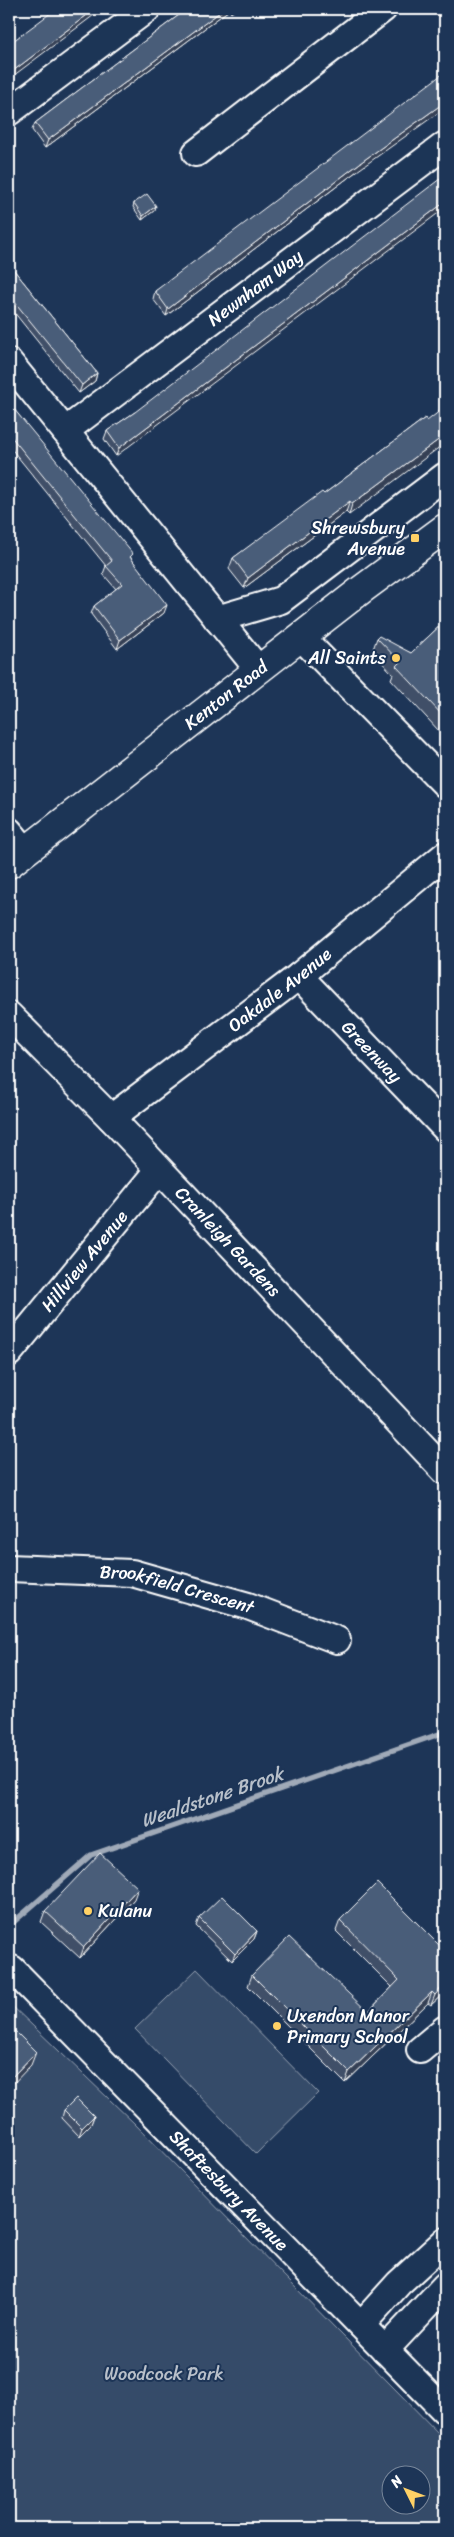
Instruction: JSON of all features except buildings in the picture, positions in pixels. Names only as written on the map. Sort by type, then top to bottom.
[{"type":"main road","name":"Kenton Road","points":[[14,848],[258,669],[445,528]]},
{"type":"street","points":[[196,153],[383,9]]},
{"type":"street","points":[[9,112],[136,12]]},
{"type":"street","name":"Newnham Way","points":[[65,431],[445,145]]},
{"type":"street","points":[[9,362],[258,669]]},
{"type":"street","points":[[217,619],[280,600],[445,476]]},
{"type":"street","points":[[301,637],[346,670],[445,784]]},
{"type":"street","name":"Oakdale Avenue","points":[[111,1118],[299,976],[445,856]]},
{"type":"street","name":"Greenway","points":[[299,976],[445,1128]]},
{"type":"street","name":"Cranleigh Gardens","points":[[9,1015],[111,1118],[445,1472]]},
{"type":"street","name":"Hillview Avenue","points":[[9,1353],[159,1170]]},
{"type":"street","name":"Brookfield Crescent","points":[[9,1568],[132,1573],[248,1606],[337,1640]]},
{"type":"street","name":"Shaftesbury Avenue","points":[[12,1969],[445,2411]]},
{"type":"street","points":[[420,2050],[445,2029]]},
{"type":"street","points":[[361,2324],[399,2283],[445,2241]]},
{"type":"street","points":[[385,2350],[445,2286]]},
{"type":"green space","points":[[197,1969],[318,2093],[256,2154],[135,2029]]},
{"type":"green space","name":"Woodcock Park","points":[[9,2003],[134,2123],[445,2440],[445,2528],[9,2528]]},
{"type":"waterway","name":"Wealdstone Brook","points":[[9,1926],[91,1855],[445,1732]]},
{"type":"place","name":"Shrewsbury Avenue","points":[[415,538]]},
{"type":"place","name":"All Saints","points":[[396,658]]},
{"type":"place","name":"Kulanu","points":[[88,1911]]},
{"type":"place","name":"Uxendon Manor Primary School","points":[[277,2026]]}]
